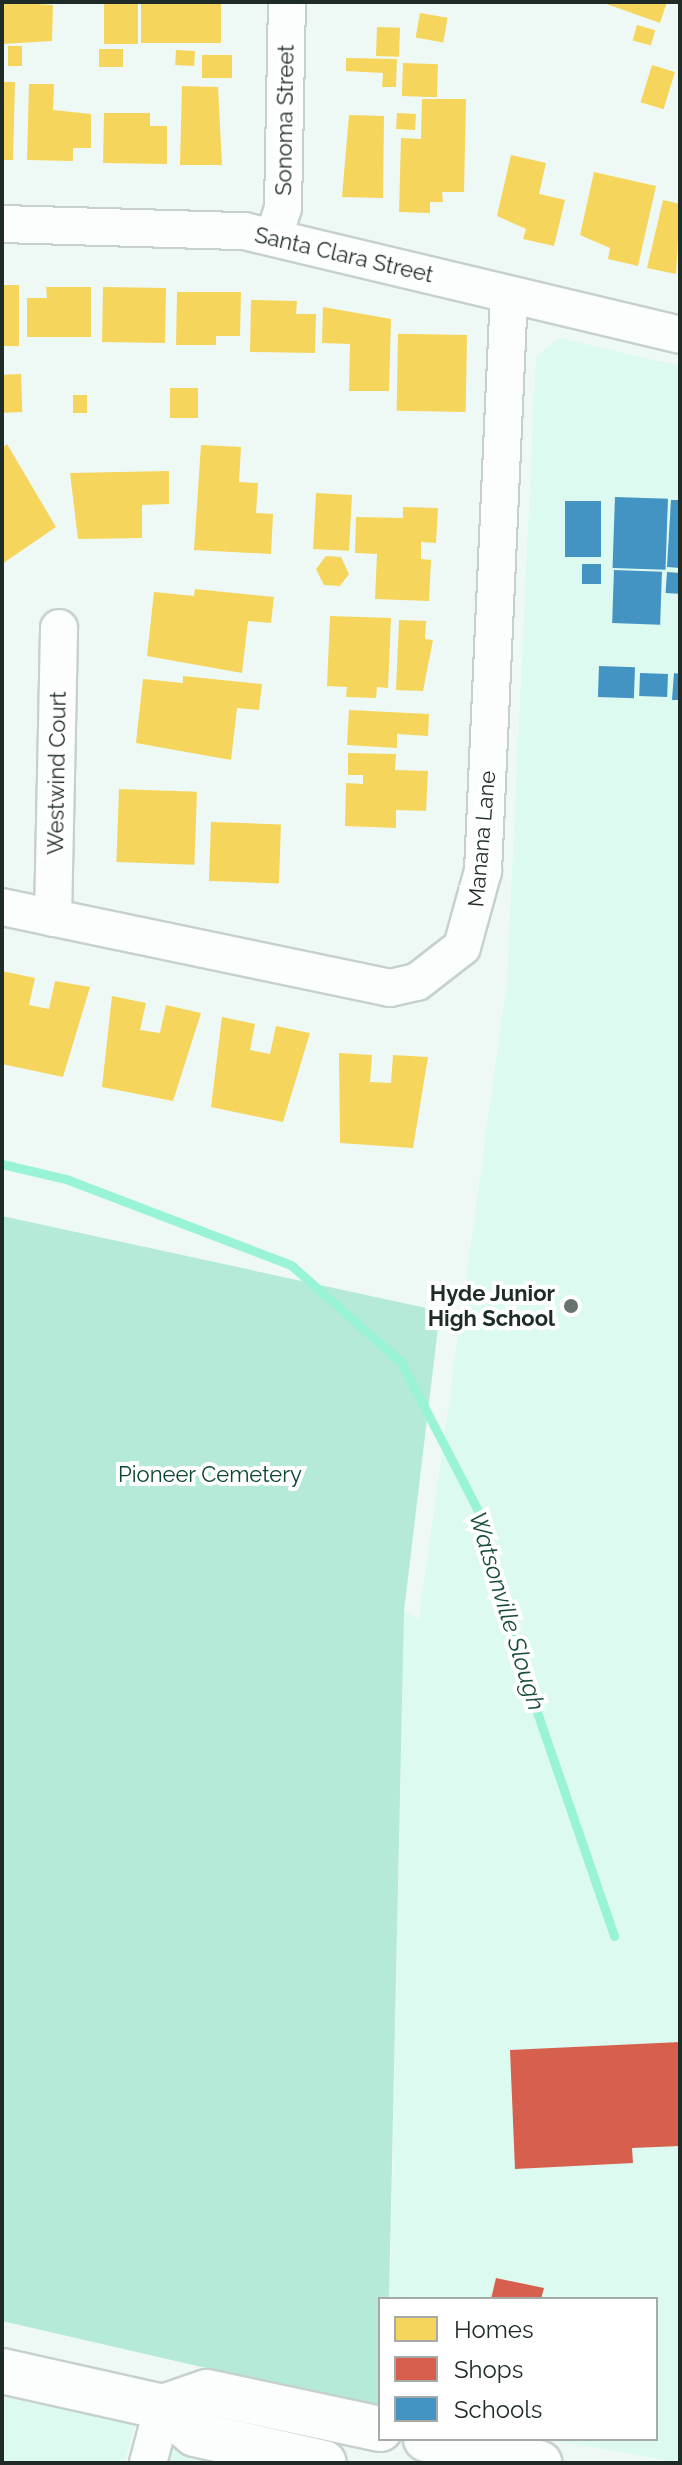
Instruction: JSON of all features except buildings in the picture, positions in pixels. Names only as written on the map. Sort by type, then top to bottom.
[{"type":"main road","points":[[2,2371],[163,2407],[195,2434],[324,2463]]},
{"type":"main road","points":[[163,2407],[207,2392],[378,2429]]},
{"type":"main road","points":[[435,2441],[539,2463]]},
{"type":"street","name":"Sonoma Street","points":[[274,237],[283,208],[287,2]]},
{"type":"street","name":"Santa Clara Street","points":[[2,224],[215,228],[274,237],[680,335]]},
{"type":"street","name":"Manana Lane","points":[[2,907],[390,988],[417,982],[462,947],[483,871],[509,295]]},
{"type":"street","name":"Westwind Court","points":[[53,918],[59,628]]},
{"type":"street","points":[[148,2463],[163,2407]]},
{"type":"shaded area","points":[[559,338],[680,366],[680,2463],[557,2441],[658,2441],[658,2297],[390,2297],[404,1611],[419,1619],[507,981],[536,357]]},
{"type":"shaded area","points":[[2,2386],[139,2413],[124,2463],[2,2463]]},
{"type":"shaded area","points":[[155,2427],[297,2463],[151,2463]]},
{"type":"green space","name":"Pioneer Cemetery","points":[[2,1216],[440,1311],[404,1611],[389,2297],[378,2297],[378,2408],[2,2321]]},
{"type":"waterway","name":"Watsonville Slough","points":[[2,1164],[66,1179],[291,1265],[401,1362],[483,1520],[506,1622],[614,1936]]},
{"type":"place","name":"Hyde Junior High School","points":[[571,1306]]}]
